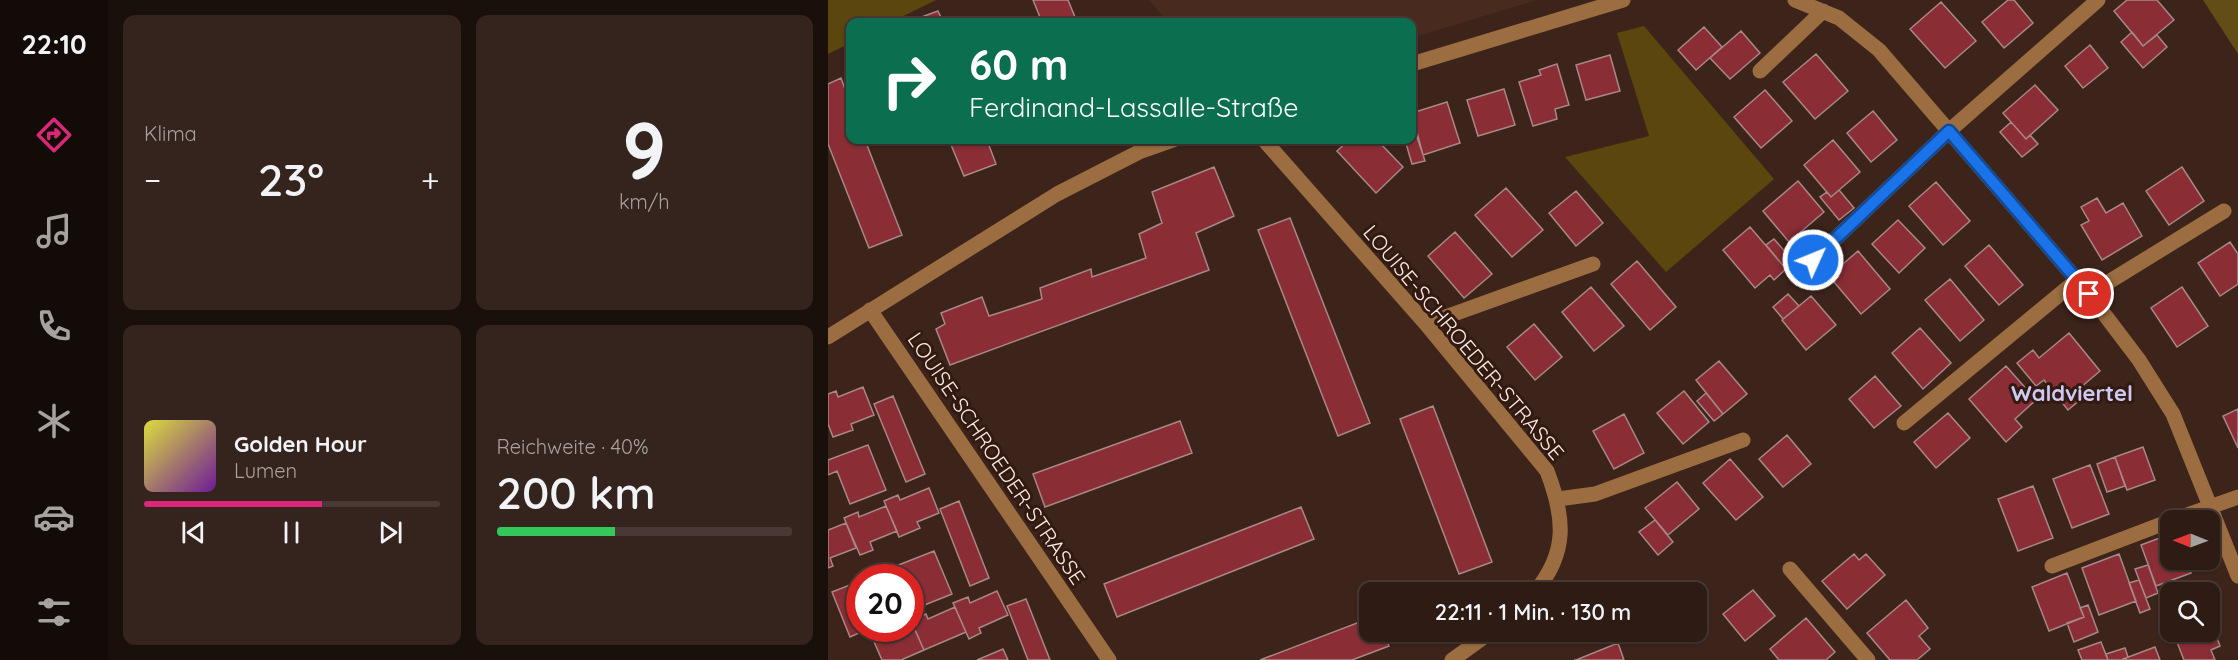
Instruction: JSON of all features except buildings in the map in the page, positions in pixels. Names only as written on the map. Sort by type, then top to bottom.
[{"type":"street","points":[[1416,63],[1623,0]]},
{"type":"street","points":[[1795,0],[1839,18],[1879,50],[2089,294],[2139,360],[2173,414],[2238,576]]},
{"type":"street","points":[[1813,260],[1949,131],[2098,0]]},
{"type":"street","points":[[1760,70],[1823,11]]},
{"type":"street","points":[[828,337],[1057,194],[1139,152],[1162,144]]},
{"type":"street","name":"LOUISE-SCHROEDER-STRASSE","points":[[1268,144],[1426,324],[1547,471],[1558,499],[1560,542],[1556,561],[1544,582]]},
{"type":"street","points":[[2089,294],[2224,211]]},
{"type":"street","points":[[1426,324],[1593,264]]},
{"type":"street","points":[[1904,423],[2077,280]]},
{"type":"street","name":"LOUISE-SCHROEDER-STRASSE","points":[[870,310],[1109,660]]},
{"type":"street","points":[[1558,499],[1595,494],[1743,440]]},
{"type":"street","points":[[2201,510],[2238,497]]},
{"type":"street","points":[[2052,566],[2160,526]]},
{"type":"street","points":[[1790,568],[1868,660]]},
{"type":"street","points":[[1452,660],[1477,642]]},
{"type":"shaded area","points":[[828,0],[936,0],[899,18],[846,18],[846,45],[828,54]]},
{"type":"shaded area","points":[[1149,0],[1537,0],[1416,37],[1416,18],[1165,18]]},
{"type":"shaded area","points":[[2203,0],[2238,0],[2238,54]]},
{"type":"shaded area","points":[[1644,26],[1774,179],[1666,272],[1565,157],[1649,136],[1617,33]]},
{"type":"district","name":"Waldviertel","points":[[2072,393]]},
{"type":"route","points":[[1813,260],[1949,131],[2089,294]]}]
